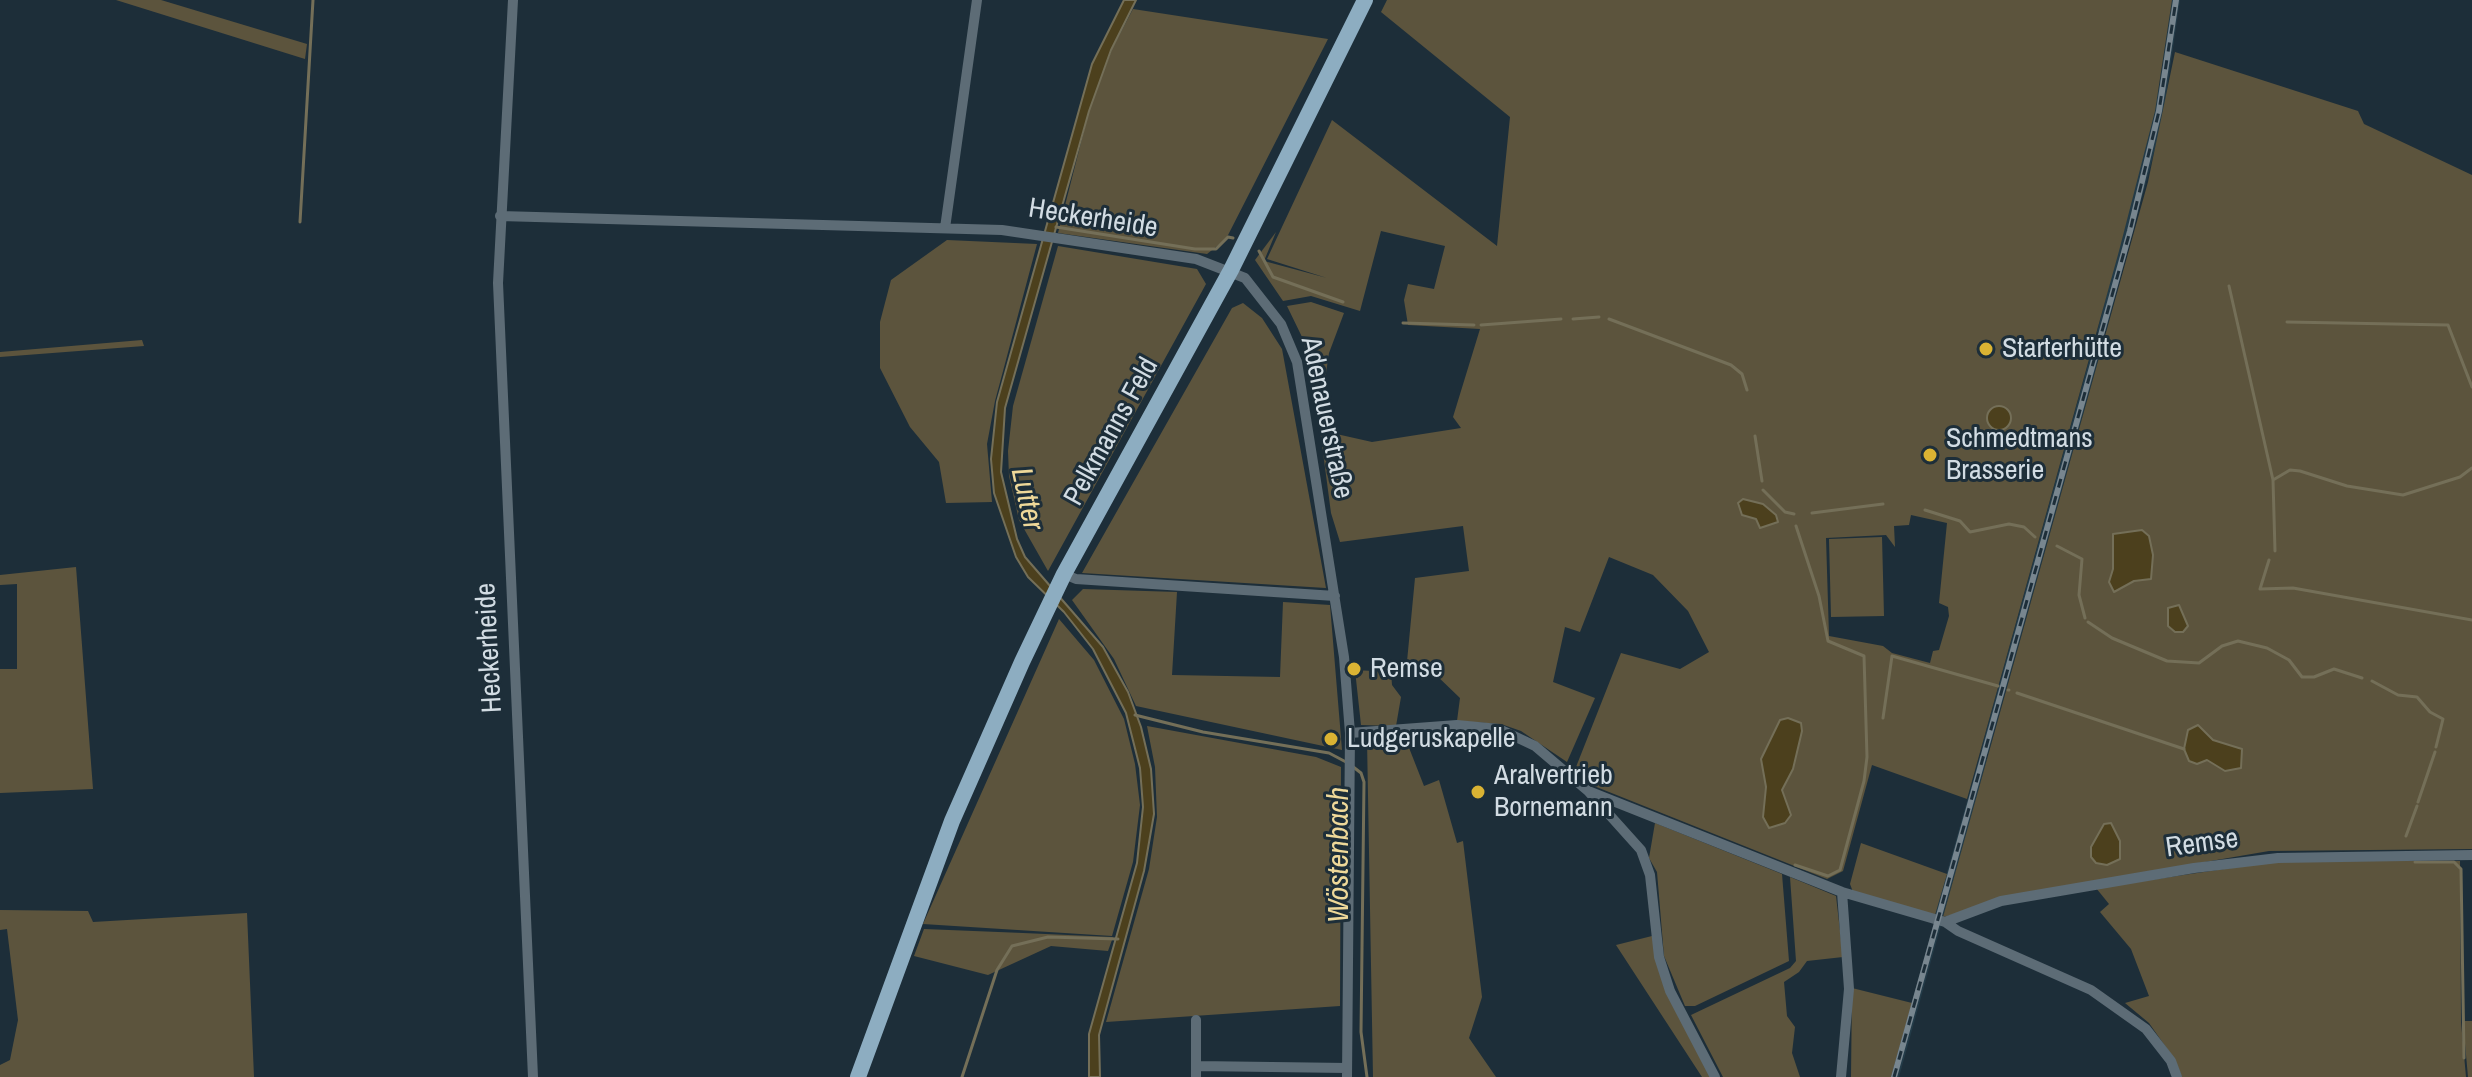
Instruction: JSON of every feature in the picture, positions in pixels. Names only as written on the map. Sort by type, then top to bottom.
[{"type":"main road","name":"Pelkmanns Feld","points":[[858,1077],[952,821],[1044,615],[1231,270],[1365,0]]},
{"type":"street","name":"Heckerheide","points":[[513,0],[500,216],[499,299],[533,1077]]},
{"type":"street","points":[[945,228],[977,0]]},
{"type":"street","name":"Heckerheide","points":[[500,216],[945,228],[1035,234],[1196,259],[1231,270]]},
{"type":"street","name":"Adenauerstraße","points":[[1231,270],[1245,278],[1273,310],[1297,362],[1346,670],[1350,733],[1347,1072]]},
{"type":"street","points":[[1062,579],[1335,596]]},
{"type":"street","points":[[1350,733],[1457,725],[1499,729],[1535,746],[1588,791],[1641,850],[1650,875],[1659,957],[1670,991],[1715,1077]]},
{"type":"street","points":[[1588,791],[1842,892],[1945,922],[1958,931],[2091,990],[2121,1008],[2146,1029],[2171,1061],[2177,1077]]},
{"type":"street","name":"Remse","points":[[1945,922],[2001,901],[2222,865],[2278,858],[2472,855]]},
{"type":"street","points":[[1841,1077],[1849,989],[1842,892]]},
{"type":"street","points":[[1196,1020],[1196,1072],[1347,1072]]},
{"type":"shaded area","points":[[116,0],[161,0],[307,44],[305,59]]},
{"type":"shaded area","points":[[1124,0],[1136,0],[1111,50],[1089,111],[1005,408],[1001,472],[1017,539],[1025,557],[1103,647],[1128,692],[1141,727],[1151,769],[1154,814],[1144,871],[1099,1035],[1100,1077],[1089,1077],[1089,1034],[1137,863],[1143,807],[1140,768],[1126,713],[1093,649],[1064,612],[1028,577],[1016,557],[994,493],[991,459],[997,402],[1092,64]]},
{"type":"shaded area","points":[[1387,0],[2172,0],[2155,111],[1967,799],[1872,765],[1843,871],[1827,879],[1594,786],[1576,774],[1576,767],[1621,653],[1680,669],[1709,652],[1688,611],[1653,575],[1609,557],[1580,632],[1565,627],[1553,682],[1595,698],[1567,762],[1521,731],[1501,724],[1457,721],[1460,698],[1434,673],[1406,672],[1415,578],[1469,571],[1463,526],[1340,542],[1331,513],[1316,399],[1303,339],[1287,306],[1311,302],[1344,313],[1329,353],[1323,393],[1332,433],[1372,442],[1461,428],[1453,417],[1480,329],[1408,325],[1404,300],[1408,284],[1434,289],[1445,246],[1381,231],[1360,311],[1311,296],[1283,301],[1255,260],[1276,232],[1264,261],[1327,278],[1267,259],[1332,120],[1497,246],[1510,117],[1381,12]],"holes":[[[1911,515],[1947,523],[1939,603],[1948,607],[1949,616],[1939,650],[1933,651],[1930,663],[1892,653],[1883,646],[1829,636],[1826,538],[1886,535],[1895,547],[1894,526],[1909,525]]]},
{"type":"shaded area","points":[[2172,0],[2180,0],[2162,123],[2106,331],[2097,332],[2159,87]]},
{"type":"shaded area","points":[[1133,9],[1328,39],[1226,239],[1207,254],[1058,233],[1089,111],[1112,49]]},
{"type":"shaded area","points":[[2175,52],[2358,111],[2364,124],[2472,175],[2472,849],[2269,851],[2088,882],[1943,917],[2148,182]]},
{"type":"shaded area","points":[[947,240],[1037,244],[995,401],[987,444],[992,502],[946,503],[939,462],[910,427],[880,368],[880,322],[891,280]]},
{"type":"shaded area","points":[[1058,246],[1197,269],[1206,284],[1048,571],[1019,520],[1009,476],[1008,451],[1013,406]]},
{"type":"shaded area","points":[[1243,303],[1262,318],[1282,349],[1326,588],[1082,573],[1232,308]]},
{"type":"shaded area","points":[[2095,339],[2104,339],[1988,754],[1981,750]]},
{"type":"shaded area","points":[[142,340],[144,346],[0,357],[0,352]]},
{"type":"shaded area","points":[[1999,406],[2007,410],[2011,418],[2007,426],[1999,430],[1991,426],[1987,418],[1991,410]]},
{"type":"shaded area","points":[[1743,499],[1763,504],[1776,515],[1778,522],[1760,528],[1756,519],[1742,515],[1738,503]]},
{"type":"shaded area","points":[[2142,530],[2149,536],[2153,555],[2151,579],[2134,581],[2114,592],[2109,582],[2113,569],[2113,534]]},
{"type":"shaded area","points":[[1882,537],[1884,616],[1831,617],[1829,539]]},
{"type":"shaded area","points":[[76,567],[93,789],[0,793],[0,669],[17,669],[17,584],[0,585],[0,575]]},
{"type":"shaded area","points":[[1083,589],[1177,592],[1172,675],[1280,677],[1283,602],[1330,605],[1342,750],[1136,706],[1114,659],[1072,600]]},
{"type":"shaded area","points":[[2179,605],[2188,626],[2183,632],[2175,632],[2168,626],[2168,608]]},
{"type":"shaded area","points":[[1059,619],[1094,660],[1124,719],[1135,764],[1140,805],[1133,862],[1112,936],[923,924]]},
{"type":"shaded area","points":[[1355,670],[1391,672],[1392,685],[1401,697],[1396,726],[1361,725]]},
{"type":"shaded area","points":[[1788,718],[1801,723],[1802,731],[1793,769],[1782,790],[1791,815],[1785,823],[1769,828],[1763,817],[1766,787],[1761,759],[1780,720]]},
{"type":"shaded area","points":[[2198,725],[2213,740],[2242,749],[2241,768],[2225,771],[2207,760],[2197,764],[2189,761],[2184,749],[2188,730]]},
{"type":"shaded area","points":[[1147,726],[1316,757],[1341,767],[1340,1006],[1106,1022],[1149,869],[1157,817],[1155,767]]},
{"type":"shaded area","points":[[1404,735],[1424,786],[1439,780],[1457,843],[1463,841],[1482,997],[1469,1038],[1496,1077],[1373,1077],[1367,739]]},
{"type":"shaded area","points":[[1980,755],[1987,759],[1969,826],[1943,917],[1935,915]]},
{"type":"shaded area","points":[[1655,823],[1782,874],[1789,961],[1695,1006],[1685,1006],[1664,956],[1657,872],[1649,858]]},
{"type":"shaded area","points":[[2111,823],[2120,841],[2120,859],[2107,865],[2096,863],[2091,857],[2091,847],[2104,824]]},
{"type":"shaded area","points":[[1861,843],[1947,874],[1935,915],[1853,892],[1850,884]]},
{"type":"shaded area","points":[[2278,861],[2460,861],[2461,1022],[2466,1077],[2182,1077],[2175,1060],[2149,1023],[2125,1003],[2149,996],[2131,949],[2100,912],[2109,904],[2096,888]]},
{"type":"shaded area","points":[[1790,877],[1836,896],[1843,957],[1807,961],[1799,972],[1784,982],[1787,1016],[1795,1027],[1792,1053],[1800,1077],[1723,1077],[1691,1015],[1790,968],[1796,961]]},
{"type":"shaded area","points":[[0,910],[88,911],[93,922],[247,913],[254,1077],[0,1077],[0,1065],[10,1060],[18,1020],[7,929],[0,930]]},
{"type":"shaded area","points":[[1934,923],[1941,925],[1899,1077],[1891,1077]]},
{"type":"shaded area","points":[[924,929],[1113,937],[1108,951],[1051,946],[988,975],[914,956]]},
{"type":"shaded area","points":[[1652,936],[1711,1077],[1702,1077],[1616,945]]},
{"type":"shaded area","points":[[1852,988],[1912,1003],[1891,1077],[1851,1077]]},
{"type":"shaded area","points":[[2463,1021],[2472,1021],[2472,1077],[2468,1077]]},
{"type":"waterway","points":[[300,222],[313,0]]},
{"type":"waterway","points":[[1056,227],[1195,249],[1216,249],[1228,237],[1233,238]]},
{"type":"waterway","points":[[1259,251],[1273,277],[1343,302]]},
{"type":"waterway","points":[[2229,286],[2273,480],[2275,551]]},
{"type":"waterway","points":[[1573,319],[1599,317]]},
{"type":"waterway","points":[[1481,325],[1561,319]]},
{"type":"waterway","points":[[1609,319],[1731,365],[1742,374],[1747,390]]},
{"type":"waterway","points":[[2287,322],[2448,325],[2472,387]]},
{"type":"waterway","points":[[1403,323],[1474,325]]},
{"type":"waterway","points":[[1755,436],[1762,481]]},
{"type":"waterway","points":[[2273,480],[2290,470],[2300,471],[2347,486],[2403,495],[2460,477],[2472,468]]},
{"type":"waterway","points":[[1763,490],[1785,512],[1794,514]]},
{"type":"waterway","points":[[1812,513],[1883,504]]},
{"type":"waterway","points":[[1925,510],[1960,521],[1970,532],[2009,524],[2024,527],[2035,537]]},
{"type":"waterway","points":[[1795,865],[1828,876],[1840,870],[1864,781],[1867,757],[1864,656],[1828,641],[1819,596],[1796,526]]},
{"type":"waterway","points":[[2057,546],[2082,559],[2079,595],[2085,618]]},
{"type":"waterway","points":[[2269,560],[2260,589],[2293,588],[2472,620]]},
{"type":"waterway","points":[[2088,622],[2112,638],[2167,661],[2199,663],[2222,646],[2238,641],[2267,648],[2289,660],[2302,677],[2314,677],[2334,669],[2362,678]]},
{"type":"waterway","points":[[1883,718],[1892,656],[1998,686]]},
{"type":"waterway","points":[[2372,681],[2398,695],[2417,697],[2430,712],[2443,719],[2436,747]]},
{"type":"waterway","points":[[2017,693],[2184,749]]},
{"type":"waterway","name":"Wöstenbach","points":[[1135,715],[1203,732],[1329,753],[1346,762]]},
{"type":"waterway","points":[[2418,802],[2435,752]]},
{"type":"waterway","name":"Wöstenbach","points":[[1352,766],[1361,773],[1364,782],[1361,1032],[1367,1077]]},
{"type":"waterway","points":[[2406,836],[2417,806]]},
{"type":"waterway","points":[[2415,862],[2454,862],[2461,869],[2464,1058]]},
{"type":"waterway","points":[[962,1077],[997,970],[1012,946],[1048,937],[1118,939]]},
{"type":"railway","points":[[1894,1077],[2130,231],[2159,111],[2176,0]]},
{"type":"place","name":"Starterhütte","points":[[1986,349]]},
{"type":"place","name":"Schmedtmans Brasserie","points":[[1930,455]]},
{"type":"place","name":"Remse","points":[[1354,669]]},
{"type":"place","name":"Ludgeruskapelle","points":[[1331,739]]},
{"type":"place","name":"Aralvertrieb Bornemann","points":[[1478,792]]},
{"type":"water label","name":"Lutter","points":[[1026,499]]}]
